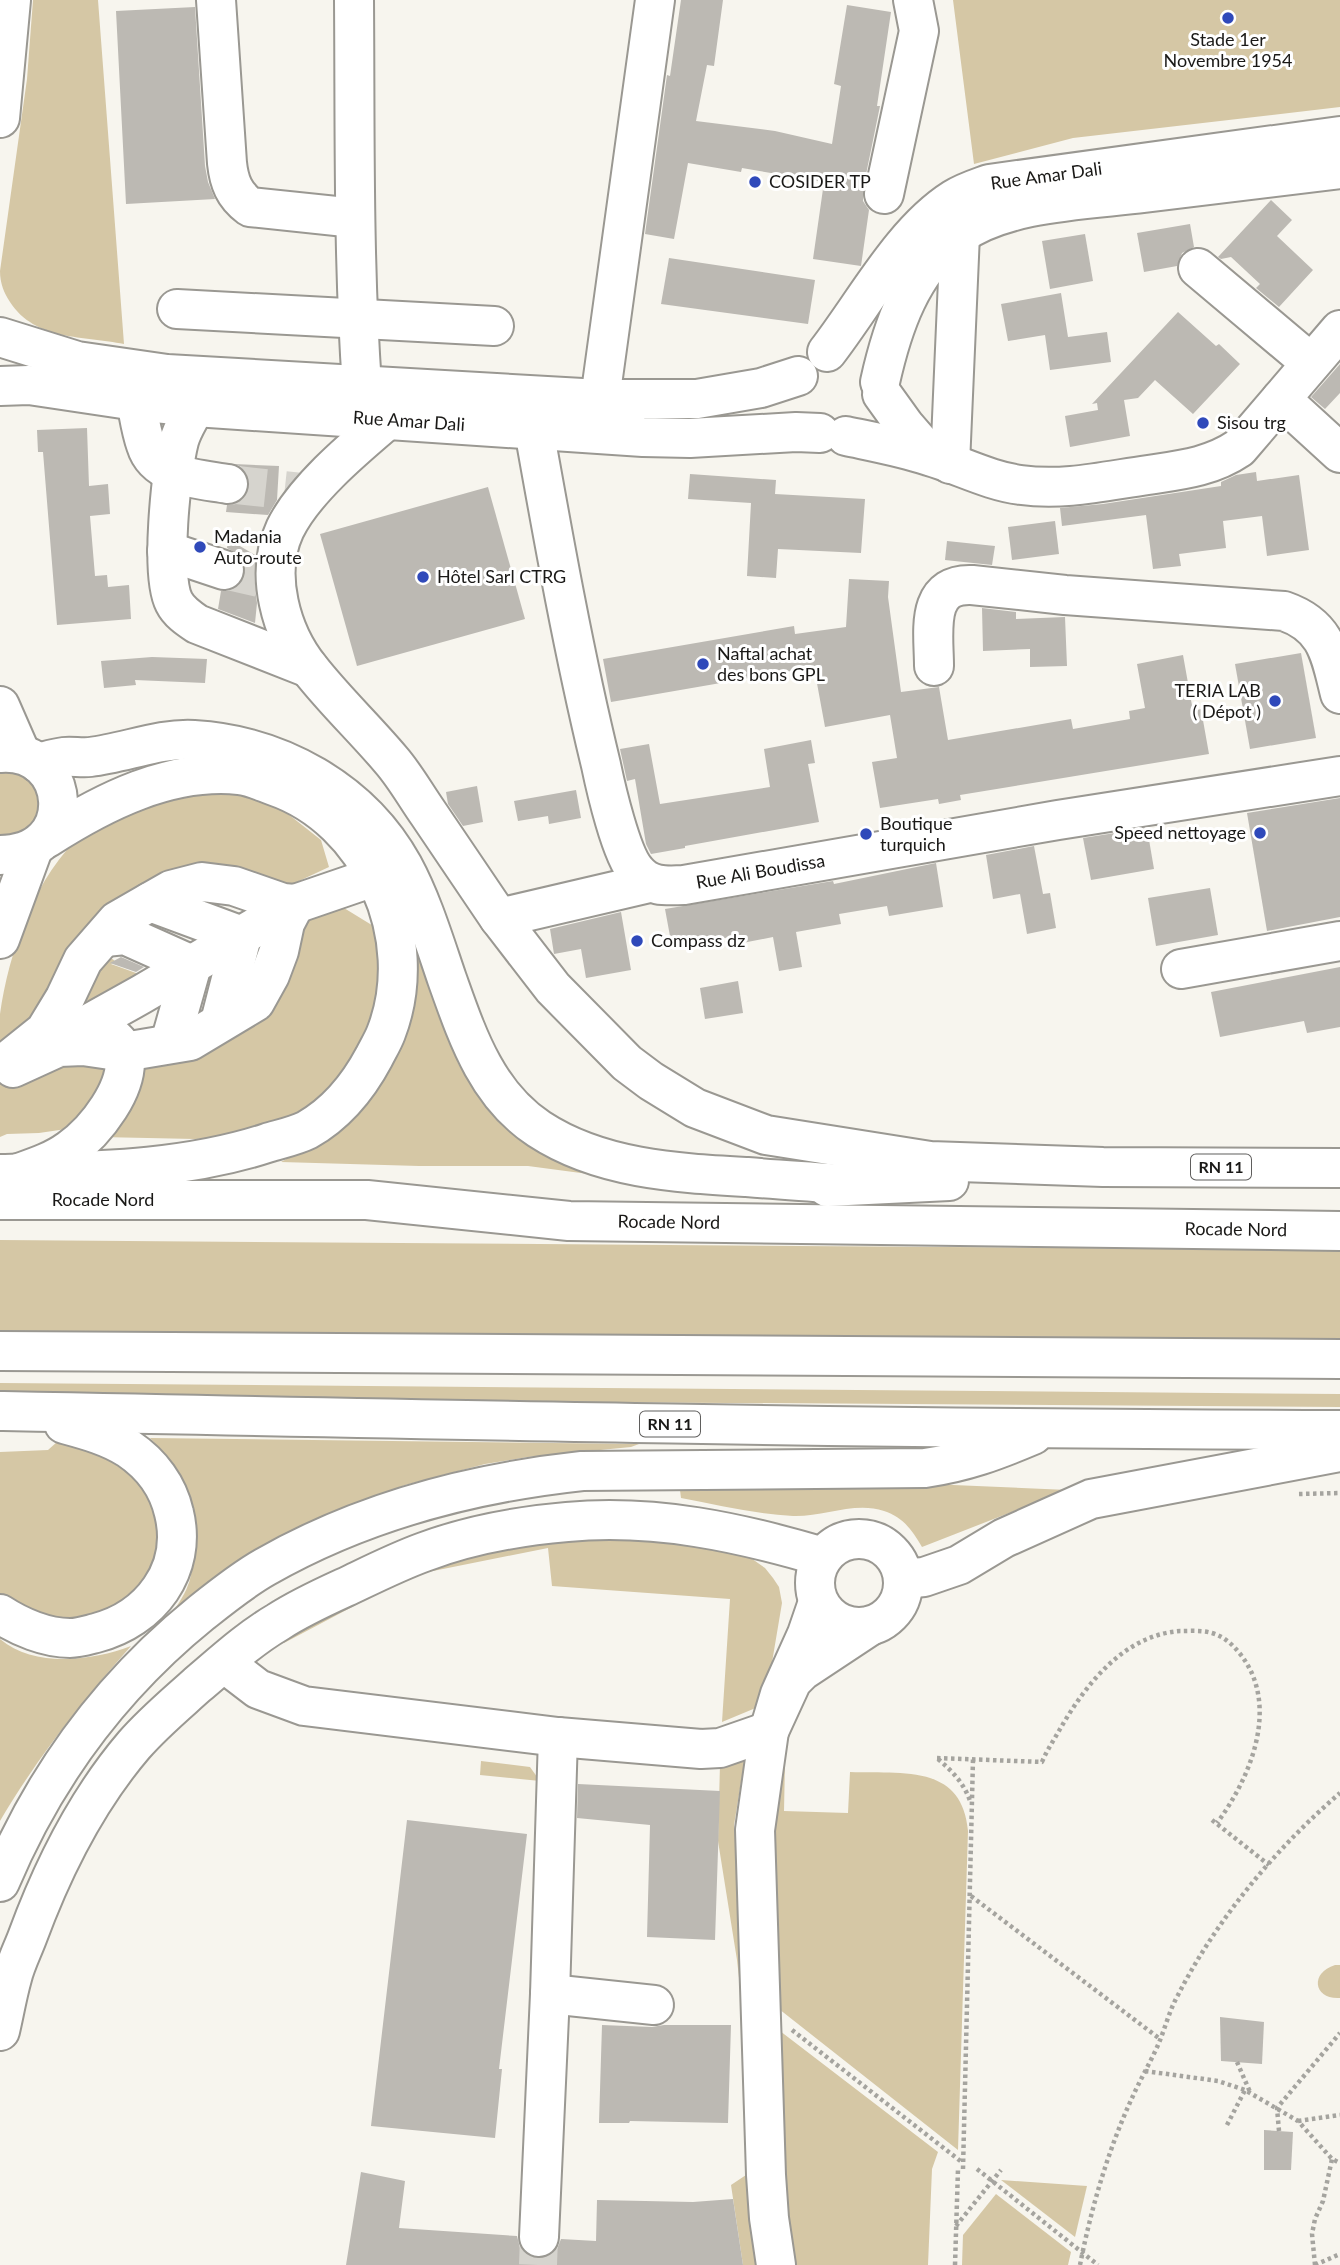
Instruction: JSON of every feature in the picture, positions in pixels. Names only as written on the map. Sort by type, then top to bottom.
[{"type":"main road","points":[[0,118],[10,0]]},
{"type":"main road","points":[[216,0],[228,176],[232,189],[240,200],[250,207],[355,218]]},
{"type":"main road","points":[[354,0],[357,319],[362,386]]},
{"type":"main road","points":[[600,399],[655,0]]},
{"type":"main road","points":[[884,194],[919,31],[913,0]]},
{"type":"main road","name":"Rue Amar Dali","points":[[827,352],[903,246],[926,222],[955,199],[989,184],[1340,136]]},
{"type":"main road","name":"Rue Amar Dali","points":[[881,388],[889,342],[899,313],[919,280],[939,252],[960,234],[993,218],[1055,204],[1340,170]]},
{"type":"main road","points":[[941,460],[960,234]]},
{"type":"main road","points":[[1198,268],[1311,363]]},
{"type":"main road","points":[[177,309],[494,326]]},
{"type":"main road","name":"Rue Amar Dali","points":[[0,386],[29,385],[195,407],[386,421],[690,438],[796,432],[833,435],[941,460],[1019,485],[1075,487],[1185,470],[1223,458],[1239,448],[1340,330]]},
{"type":"main road","name":"Rue Amar Dali","points":[[0,337],[77,362],[167,374],[600,399],[697,399],[761,388],[798,376]]},
{"type":"main road","points":[[881,388],[879,409],[871,422],[860,431],[833,435],[808,426],[795,403],[798,376],[815,357],[841,350],[854,353],[874,370],[881,388],[905,426],[941,460]]},
{"type":"main road","points":[[1281,400],[1340,453]]},
{"type":"main road","points":[[136,401],[149,453],[155,460],[174,473],[228,484]]},
{"type":"main road","points":[[195,407],[180,438],[174,473],[167,577],[175,604],[185,616],[197,624],[309,668]]},
{"type":"main road","points":[[253,577],[278,552],[285,530],[298,509],[350,452],[386,421]]},
{"type":"main road","points":[[534,429],[586,704],[607,793],[626,852],[635,870],[649,883]]},
{"type":"main road","points":[[167,551],[253,577],[309,668],[393,762],[499,918],[554,988],[626,1063],[651,1081],[695,1108],[766,1135],[930,1161],[1103,1167]]},
{"type":"main road","points":[[934,666],[934,619],[938,600],[953,587],[972,584],[1065,595],[1284,611],[1311,625],[1321,637],[1329,650],[1340,694]]},
{"type":"main road","points":[[0,705],[20,757],[50,775],[57,790],[59,807],[55,823],[26,847],[0,939]]},
{"type":"main road","points":[[20,757],[90,757],[153,744],[193,740],[259,751],[315,775],[358,808],[402,864],[417,894],[480,1064],[497,1090],[521,1115],[540,1129],[587,1154],[630,1166],[853,1185]]},
{"type":"main road","points":[[6,1182],[200,1160],[255,1147],[305,1131],[331,1114],[349,1096],[367,1070],[386,1033],[396,989],[395,928],[369,862],[344,829],[318,807],[289,791],[242,775],[208,774],[177,779],[131,793],[80,816],[26,847]]},
{"type":"main road","name":"Rue Ali Boudissa","points":[[499,918],[649,883],[684,885],[1340,776]]},
{"type":"main road","points":[[426,867],[463,865]]},
{"type":"main road","points":[[11,1065],[142,994],[242,935],[365,880]]},
{"type":"main road","points":[[11,1065],[45,1031],[83,960],[141,910],[193,883],[214,883],[242,888],[283,903],[242,935],[207,1028]]},
{"type":"main road","points":[[141,910],[242,935]]},
{"type":"main road","points":[[11,1065],[59,1047],[83,1046],[124,1052],[207,1028],[255,1002],[265,987],[279,951],[285,923],[242,935],[125,935],[141,910]]},
{"type":"main road","points":[[207,1028],[242,935]]},
{"type":"main road","points":[[1181,969],[1340,941]]},
{"type":"main road","points":[[75,975],[82,1006],[118,1041],[124,1052]]},
{"type":"main road","points":[[6,1182],[70,1150],[105,1115],[121,1082],[124,1052],[142,994]]},
{"type":"main road","name":"RN 11","points":[[367,1200],[475,1204],[712,1196],[853,1185],[976,1180],[1103,1167],[1340,1168]]},
{"type":"main road","name":"Rocade Nord","points":[[6,1182],[367,1200],[569,1221],[1340,1231]]},
{"type":"main road","points":[[0,1351],[1340,1359]]},
{"type":"main road","points":[[0,1412],[65,1424],[101,1435],[128,1449],[147,1463],[166,1489],[172,1504],[177,1533],[169,1578],[147,1607],[119,1625],[69,1638],[32,1630],[0,1614]]},
{"type":"main road","name":"RN 11","points":[[0,1412],[682,1425],[1340,1430]]},
{"type":"main road","points":[[0,1882],[11,1854],[37,1805],[66,1758],[135,1672],[175,1634],[218,1599],[264,1567],[364,1520],[415,1503],[530,1477],[582,1471],[925,1468],[956,1464],[1039,1433],[1059,1429]]},
{"type":"main road","points":[[903,1579],[924,1577],[959,1565],[1004,1538],[1091,1499],[1340,1452]]},
{"type":"main road","points":[[0,2031],[12,1978],[35,1917],[85,1815],[134,1744],[224,1663],[278,1621],[392,1565],[448,1545],[520,1528],[568,1522],[661,1522],[693,1525],[823,1557]]},
{"type":"main road","points":[[224,1663],[258,1689],[304,1706],[558,1737],[701,1749],[720,1748],[769,1731],[792,1681],[802,1671],[884,1619],[895,1608],[902,1594],[903,1579],[899,1564],[890,1552],[878,1543],[863,1539],[848,1540],[834,1546],[823,1557],[816,1571],[814,1587],[818,1602],[827,1614],[840,1624],[855,1628],[870,1626]]},
{"type":"main road","points":[[776,2265],[766,2175],[755,1830],[769,1731],[782,1685],[807,1634],[818,1602]]},
{"type":"main road","points":[[539,2237],[558,1737]]},
{"type":"main road","points":[[550,1994],[654,2005]]},
{"type":"path","points":[[972,1808],[964,1786],[937,1758],[1042,1762],[1067,1717],[1105,1667],[1136,1644],[1166,1632],[1212,1633],[1232,1643],[1249,1665],[1258,1691],[1260,1718],[1254,1749],[1240,1786],[1215,1822],[1269,1864]]},
{"type":"path","points":[[955,2265],[961,2167],[973,1759]]},
{"type":"path","points":[[1080,2265],[1086,2231],[1131,2099],[1176,1998],[1199,1957],[1280,1849],[1340,1793]]},
{"type":"path","points":[[970,1896],[1160,2039]]},
{"type":"path","points":[[761,2006],[961,2167]]},
{"type":"path","points":[[1279,2131],[1277,2108],[1340,2033]]},
{"type":"path","points":[[1227,2125],[1247,2091],[1237,2062]]},
{"type":"path","points":[[1145,2071],[1218,2081],[1247,2091],[1297,2121],[1332,2159],[1340,2163]]},
{"type":"path","points":[[1297,2121],[1340,2115]]},
{"type":"path","points":[[1332,2159],[1323,2201],[1315,2219],[1312,2241],[1314,2265],[1340,2254]]},
{"type":"path","points":[[977,2169],[1098,2265]]},
{"type":"path","points":[[956,2226],[1000,2170]]},
{"type":"shaded area","points":[[33,0],[98,0],[124,344],[62,335],[33,324],[20,315],[10,302],[2,284],[0,271],[27,79]]},
{"type":"shaded area","points":[[953,0],[1340,0],[1340,107],[1073,138],[974,164]]},
{"type":"shaded area","points":[[0,766],[17,769],[28,776],[38,794],[40,808],[39,822],[0,842]]},
{"type":"shaded area","points":[[160,793],[231,793],[264,802],[288,814],[321,840],[329,867],[284,888],[112,914],[66,1054],[114,1067],[73,1128],[7,1134],[0,1137],[0,1014],[17,941],[38,892],[67,850],[84,833]]},
{"type":"shaded area","points":[[340,896],[344,908],[375,927],[379,962],[379,989],[373,1022],[345,1075],[310,1109],[240,1137],[100,1137],[146,1064],[295,925]]},
{"type":"shaded area","points":[[413,939],[458,1063],[487,1104],[626,1179],[528,1166],[281,1162],[325,1138]]},
{"type":"shaded area","points":[[103,952],[115,961],[111,964],[136,973],[136,984],[89,1004],[85,996]]},
{"type":"shaded area","points":[[0,1240],[1340,1250],[1340,1344],[0,1334]]},
{"type":"shaded area","points":[[0,1383],[1340,1394],[1340,1407],[0,1398]]},
{"type":"shaded area","points":[[150,1438],[639,1444],[485,1464],[405,1485],[341,1510],[169,1618],[190,1580],[196,1527],[190,1495],[183,1481]]},
{"type":"shaded area","points":[[57,1442],[96,1452],[127,1472],[147,1493],[156,1513],[160,1537],[152,1570],[113,1616],[57,1627],[0,1597],[0,1452],[48,1450]]},
{"type":"shaded area","points":[[679,1482],[906,1483],[1068,1490],[922,1547],[915,1535],[897,1517],[873,1508],[850,1508],[804,1516],[765,1513],[681,1498]]},
{"type":"shaded area","points":[[632,1532],[748,1556],[765,1568],[773,1578],[779,1587],[782,1603],[765,1704],[722,1722],[730,1599],[552,1586],[548,1548],[428,1572],[386,1589],[284,1643],[281,1637],[469,1550]]},
{"type":"shaded area","points":[[0,1639],[29,1654],[64,1659],[99,1655],[131,1646],[61,1730],[0,1821]]},
{"type":"shaded area","points":[[749,1754],[743,1770],[734,1825],[752,1994],[763,2265],[743,2265],[731,2185],[752,2171],[745,2031],[718,1841],[720,1764]]},
{"type":"shaded area","points":[[481,1761],[530,1767],[540,1781],[480,1775]]},
{"type":"shaded area","points":[[778,1761],[785,1762],[784,1811],[848,1813],[850,1772],[926,1777],[941,1783],[954,1793],[963,1809],[968,1831],[958,2150],[779,2009],[773,1816]]},
{"type":"shaded area","points":[[1335,1965],[1340,1965],[1340,1998],[1325,1995],[1318,1985],[1321,1974]]},
{"type":"shaded area","points":[[780,2031],[938,2152],[932,2169],[928,2265],[793,2265],[787,2227]]},
{"type":"shaded area","points":[[1001,2180],[1087,2186],[1075,2237]]},
{"type":"shaded area","points":[[996,2194],[1071,2252],[1068,2265],[962,2265],[963,2235]]},
{"type":"building","points":[[681,0],[723,0],[714,66],[707,65],[696,121],[775,131],[832,144],[841,86],[834,84],[847,5],[891,12],[877,106],[880,106],[863,189],[863,201],[869,210],[861,266],[813,259],[824,182],[742,168],[741,172],[688,163],[674,239],[645,234],[667,75],[670,76]]},
{"type":"building","points":[[195,7],[205,166],[215,199],[126,204],[116,11]]},
{"type":"building","points":[[1271,200],[1292,220],[1277,236],[1313,270],[1279,307],[1256,288],[1260,284],[1231,257],[1218,257]]},
{"type":"building","points":[[1190,224],[1194,247],[1182,253],[1177,266],[1144,272],[1137,233]]},
{"type":"building","points":[[1085,234],[1093,281],[1050,289],[1042,241]]},
{"type":"building","points":[[669,258],[815,280],[808,324],[661,304]]},
{"type":"building","points":[[1061,293],[1068,337],[1107,332],[1111,362],[1050,370],[1045,335],[1008,341],[1001,304]]},
{"type":"building","points":[[1178,312],[1240,364],[1193,414],[1155,380],[1138,398],[1124,400],[1130,436],[1070,447],[1065,416],[1098,410],[1097,403],[1092,404]]},
{"type":"building","points":[[1340,364],[1340,393],[1325,409],[1311,397]]},
{"type":"building","points":[[87,428],[89,486],[108,484],[110,514],[90,516],[95,576],[107,575],[108,587],[129,585],[131,619],[57,625],[43,452],[38,452],[37,430]]},
{"type":"building","points":[[234,464],[279,466],[277,500],[268,515],[226,512],[227,505],[236,504],[245,498],[249,488],[248,476],[242,467]]},
{"type":"building","points":[[1256,472],[1257,481],[1299,475],[1309,550],[1267,556],[1262,516],[1223,521],[1226,548],[1179,554],[1181,566],[1153,569],[1146,515],[1062,526],[1060,508],[1221,486],[1221,482],[1236,475]]},
{"type":"building","points":[[690,474],[776,480],[775,494],[865,499],[861,553],[778,549],[776,578],[747,576],[751,503],[688,499]]},
{"type":"building","name":"Hôtel Sarl CTRG","points":[[488,487],[525,619],[357,666],[320,534]]},
{"type":"building","points":[[1055,521],[1059,554],[1012,560],[1008,527]]},
{"type":"building","points":[[228,539],[255,555],[255,623],[218,609],[221,591],[238,587],[245,576],[245,565],[240,555],[227,548]]},
{"type":"building","points":[[947,541],[995,546],[992,565],[945,560]]},
{"type":"building","points":[[849,579],[889,581],[888,597],[901,692],[939,687],[948,740],[1071,719],[1073,729],[1130,719],[1129,711],[1145,708],[1137,664],[1183,655],[1193,711],[1201,709],[1209,754],[960,795],[961,800],[939,804],[938,799],[880,808],[872,762],[897,758],[890,715],[825,727],[814,667],[611,702],[603,659],[794,626],[795,634],[846,627]]},
{"type":"building","points":[[982,608],[1016,612],[1016,619],[1065,617],[1067,666],[1030,667],[1030,649],[983,651]]},
{"type":"building","name":"TERIA LAB ( Dépot )","points":[[1301,653],[1316,738],[1250,749],[1235,664]]},
{"type":"building","points":[[152,657],[207,659],[205,683],[135,680],[136,685],[104,688],[101,661]]},
{"type":"building","points":[[811,740],[815,763],[808,764],[819,822],[651,854],[646,844],[635,779],[627,781],[620,749],[649,744],[660,804],[770,787],[764,749]]},
{"type":"building","points":[[477,786],[483,822],[463,826],[448,804],[446,792]]},
{"type":"building","points":[[576,790],[581,818],[549,824],[548,816],[518,821],[514,801]]},
{"type":"building","points":[[1340,798],[1340,917],[1267,931],[1247,813]]},
{"type":"building","points":[[1147,828],[1154,869],[1091,880],[1083,838]]},
{"type":"building","points":[[1034,846],[1043,894],[1050,893],[1056,928],[1027,934],[1020,894],[993,899],[986,855]]},
{"type":"building","points":[[936,863],[943,907],[889,916],[887,906],[839,914],[841,924],[796,932],[802,967],[779,971],[773,937],[732,945],[731,937],[672,947],[665,909],[833,881],[834,884]]},
{"type":"building","points":[[1210,888],[1218,935],[1156,946],[1148,898]]},
{"type":"building","points":[[621,912],[631,970],[586,978],[581,949],[554,954],[550,929]]},
{"type":"building","points":[[121,957],[144,967],[136,972],[110,963]]},
{"type":"building","points":[[1340,967],[1340,1027],[1307,1033],[1304,1021],[1220,1037],[1211,992]]},
{"type":"building","points":[[738,981],[743,1013],[705,1019],[700,988]]},
{"type":"building","points":[[578,1784],[720,1791],[715,1940],[647,1937],[650,1825],[577,1818]]},
{"type":"building","points":[[407,1820],[527,1834],[499,2069],[502,2069],[495,2138],[371,2126]]},
{"type":"building","points":[[1220,2017],[1264,2022],[1262,2064],[1221,2061]]},
{"type":"building","points":[[602,2025],[731,2025],[728,2123],[599,2123]]},
{"type":"building","points":[[1264,2130],[1293,2132],[1291,2170],[1264,2170]]},
{"type":"building","points":[[361,2172],[405,2181],[399,2228],[517,2236],[520,2248],[537,2259],[550,2256],[561,2239],[596,2241],[597,2200],[693,2202],[733,2199],[743,2265],[346,2265]]},
{"type":"tunnel","points":[[228,484],[311,493]]},
{"type":"tunnel","points":[[224,570],[259,578]]},
{"type":"tunnel","points":[[538,2265],[539,2237]]},
{"type":"place","name":"Stade 1er Novembre 1954","points":[[1228,18]]},
{"type":"place","name":"COSIDER TP","points":[[755,182]]},
{"type":"place","name":"Sisou trg","points":[[1203,423]]},
{"type":"place","name":"Madania Auto-route","points":[[200,547]]},
{"type":"place","name":"Hôtel Sarl CTRG","points":[[423,577]]},
{"type":"place","name":"Naftal achat des bons GPL","points":[[703,664]]},
{"type":"place","name":"TERIA LAB ( Dépot )","points":[[1275,701]]},
{"type":"place","name":"Speed nettoyage","points":[[1260,833]]},
{"type":"place","name":"Boutique turquich","points":[[866,834]]},
{"type":"place","name":"Compass dz","points":[[637,941]]}]
